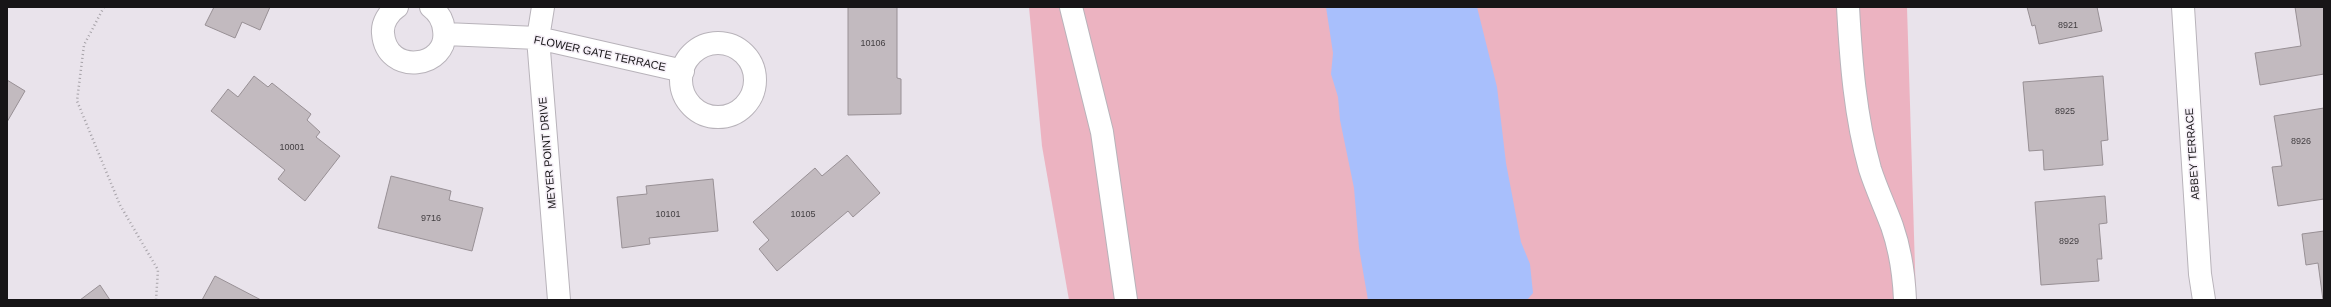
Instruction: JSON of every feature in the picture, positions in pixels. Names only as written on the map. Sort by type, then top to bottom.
[{"type":"street","points":[[397,7],[386,19],[383,31],[385,43],[391,53],[400,60],[412,64],[424,62],[434,55],[442,46],[445,34],[443,22],[437,12],[431,7]]},
{"type":"street","name":"MEYER POINT DRIVE","points":[[543,7],[538,38],[559,300]]},
{"type":"street","points":[[1071,7],[1102,132],[1126,300]]},
{"type":"street","points":[[1848,7],[1853,80],[1861,132],[1871,170],[1893,228],[1900,259],[1905,300]]},
{"type":"street","name":"ABBEY TERRACE","points":[[2182,7],[2200,274],[2204,300]]},
{"type":"street","name":"FLOWER GATE TERRACE","points":[[445,34],[538,38],[682,71]]},
{"type":"path","points":[[104,7],[84,45],[77,101],[120,205],[158,270],[156,300]]},
{"type":"shaded area","points":[[1029,7],[1907,7],[1916,300],[1069,300],[1042,146]]},
{"type":"water","points":[[1326,7],[1477,7],[1497,87],[1506,163],[1521,242],[1530,264],[1533,293],[1527,300],[1368,300],[1359,248],[1354,188],[1340,120],[1338,97],[1331,74],[1333,53]]},
{"type":"building","points":[[214,7],[270,7],[260,30],[242,22],[235,38],[205,25]]},
{"type":"building","points":[[848,7],[897,7],[897,78],[901,79],[901,114],[848,115]]},
{"type":"building","points":[[2027,7],[2097,7],[2102,31],[2039,44],[2035,25],[2032,26]]},
{"type":"building","points":[[2295,7],[2324,7],[2324,74],[2260,85],[2255,53],[2301,46]]},
{"type":"building","points":[[254,76],[268,87],[272,83],[311,114],[307,120],[320,132],[316,137],[340,156],[305,201],[278,179],[285,170],[211,111],[228,89],[238,97]]},
{"type":"building","points":[[2103,76],[2108,140],[2101,141],[2103,165],[2044,170],[2043,150],[2029,151],[2023,82]]},
{"type":"building","points":[[7,80],[25,91],[7,122]]},
{"type":"building","points":[[2324,108],[2324,199],[2278,206],[2272,167],[2282,166],[2274,116]]},
{"type":"building","points":[[847,155],[880,193],[853,217],[848,211],[777,271],[759,249],[769,240],[753,222],[815,168],[822,176]]},
{"type":"building","points":[[391,176],[451,191],[449,200],[483,208],[472,251],[378,228]]},
{"type":"building","points":[[713,179],[718,231],[649,238],[650,244],[622,248],[617,197],[647,194],[646,186]]},
{"type":"building","points":[[2105,196],[2107,223],[2099,224],[2102,259],[2097,259],[2099,281],[2041,285],[2035,202]]},
{"type":"building","points":[[2324,231],[2323,300],[2318,263],[2306,265],[2302,234]]},
{"type":"building","points":[[215,276],[261,300],[202,300]]},
{"type":"building","points":[[100,285],[110,300],[80,300]]}]
